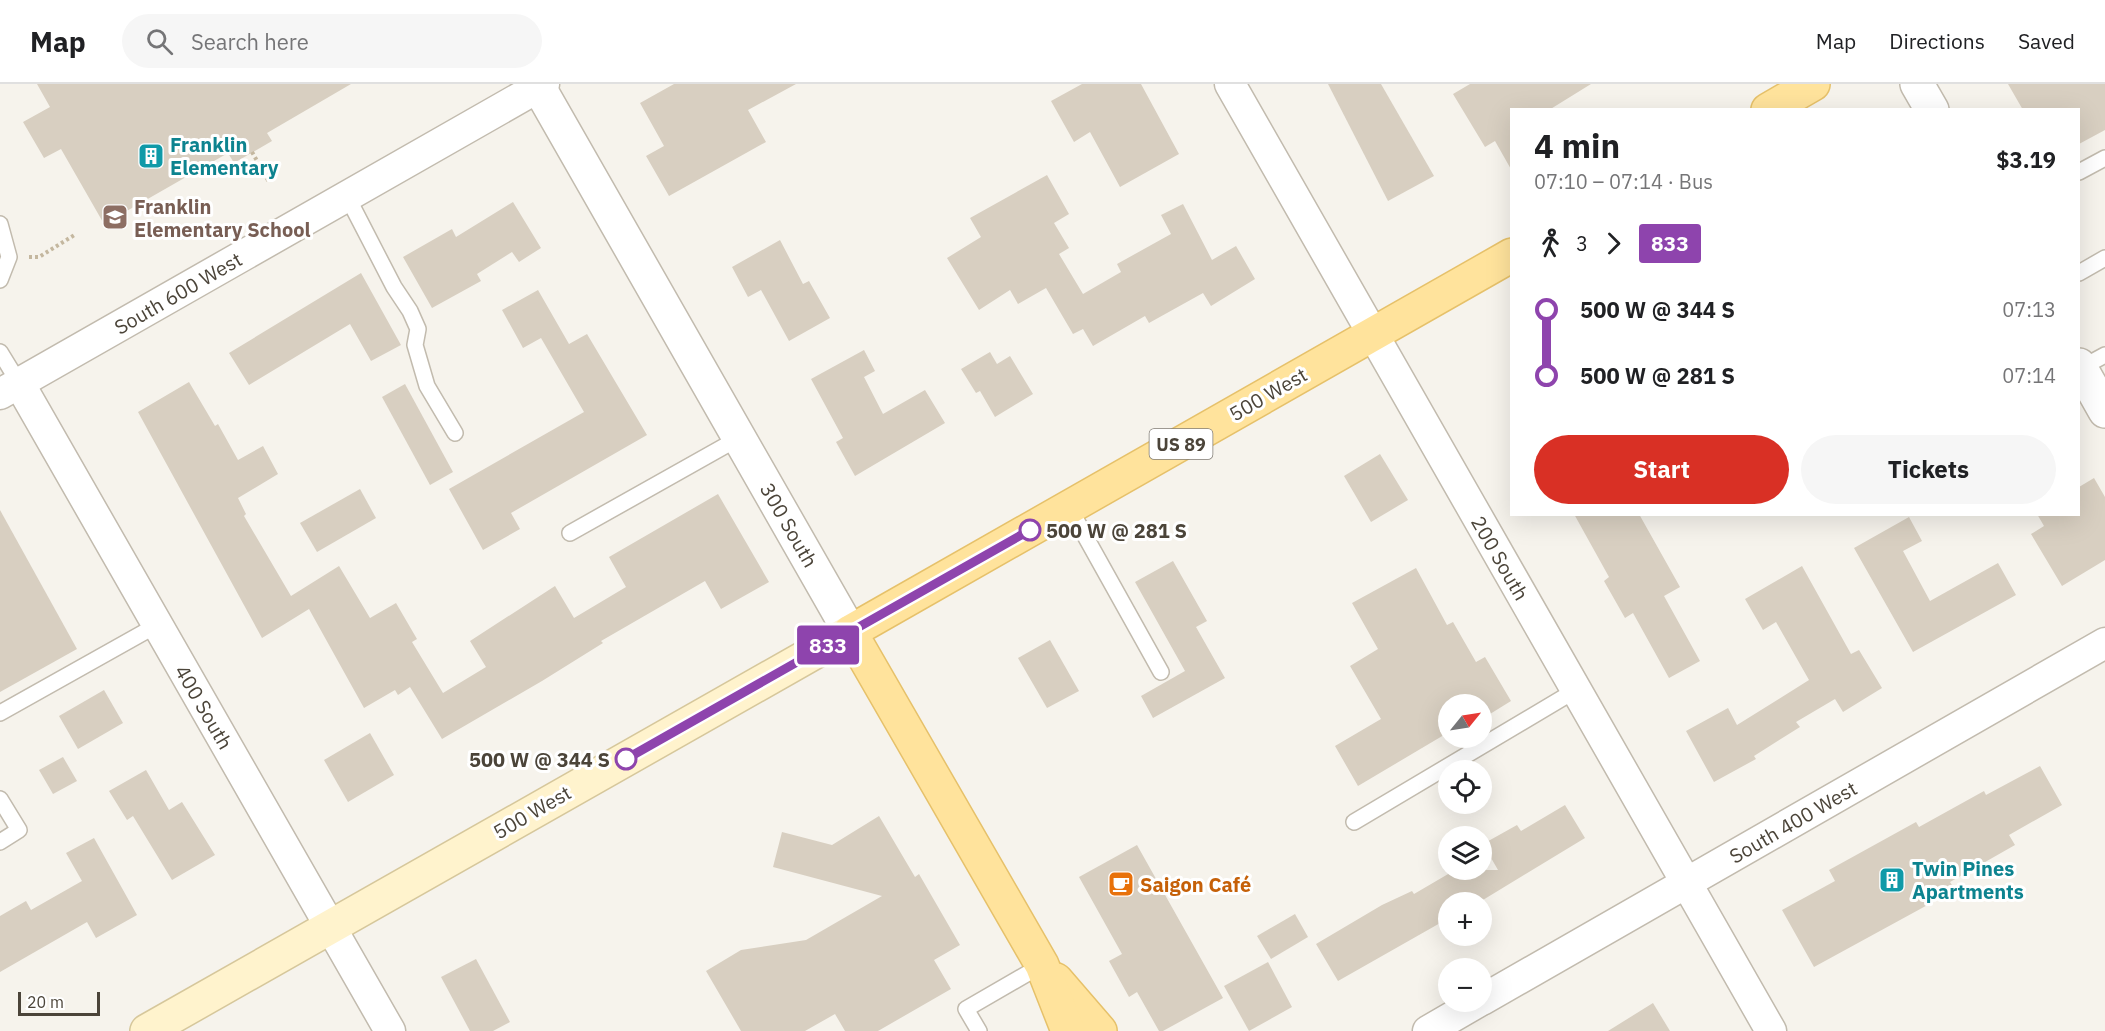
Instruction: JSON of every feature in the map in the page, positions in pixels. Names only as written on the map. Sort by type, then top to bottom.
[{"type":"main road","points":[[1771,108],[1813,84]]},
{"type":"main road","name":"500 West","points":[[147,1031],[1510,256]]},
{"type":"main road","name":"300 South","points":[[850,632],[1042,965],[1068,1031]]},
{"type":"main road","name":"300 South","points":[[1042,965],[1100,1031]]},
{"type":"street","name":"200 South","points":[[1230,84],[1771,1031]]},
{"type":"street","points":[[1917,84],[1931,108]]},
{"type":"street","name":"South 600 West","points":[[10,389],[540,85]]},
{"type":"street","name":"300 South","points":[[540,85],[850,632]]},
{"type":"street","points":[[2088,363],[2105,411]]},
{"type":"street","name":"400 South","points":[[10,389],[157,625],[390,1031]]},
{"type":"street","name":"South 400 West","points":[[1492,994],[2105,643]]},
{"type":"street","name":"South 400 West","points":[[1428,1031],[1461,1012]]},
{"type":"lane","points":[[2080,171],[2105,158]]},
{"type":"lane","points":[[347,196],[394,287],[410,311],[418,329],[415,345],[427,386],[455,434]]},
{"type":"lane","points":[[0,224],[9,257],[0,280]]},
{"type":"lane","points":[[2080,272],[2105,258]]},
{"type":"lane","points":[[0,352],[10,389]]},
{"type":"lane","points":[[570,533],[739,438]]},
{"type":"lane","points":[[1069,507],[1161,672]]},
{"type":"lane","points":[[0,713],[157,625]]},
{"type":"lane","points":[[1354,822],[1576,690]]},
{"type":"lane","points":[[0,799],[19,830],[0,842]]},
{"type":"lane","points":[[979,1031],[966,1009],[1042,965]]},
{"type":"path","points":[[252,152],[269,182]]},
{"type":"path","points":[[9,257],[39,257],[76,234]]},
{"type":"building","name":"Franklin Elementary","points":[[37,84],[351,84],[267,133],[272,141],[234,163],[228,153],[104,224],[61,149],[44,158],[23,122],[50,107]]},
{"type":"building","points":[[674,84],[796,84],[748,110],[766,142],[669,196],[646,156],[664,146],[640,103]]},
{"type":"building","points":[[1082,84],[1141,84],[1179,154],[1120,187],[1090,132],[1074,142],[1051,101]]},
{"type":"building","points":[[1328,84],[1381,84],[1434,176],[1388,201]]},
{"type":"building","points":[[1470,84],[1591,84],[1552,108],[1510,108],[1510,167],[1495,141],[1485,147],[1453,94]]},
{"type":"building","points":[[2008,84],[2105,84],[2105,130],[2080,143],[2080,108],[2022,108]]},
{"type":"building","points":[[1047,175],[1069,214],[1054,223],[1069,248],[1059,254],[1083,294],[1121,272],[1117,264],[1171,234],[1161,215],[1183,204],[1212,260],[1236,246],[1255,279],[1211,306],[1203,293],[1149,323],[1145,316],[1093,346],[1083,329],[1073,334],[1046,288],[1018,304],[1010,290],[979,310],[947,258],[981,237],[970,218]]},
{"type":"building","points":[[513,202],[541,248],[519,262],[512,252],[477,274],[481,281],[432,308],[403,257],[452,229],[456,237]]},
{"type":"building","points":[[780,240],[803,284],[809,281],[830,318],[789,341],[761,290],[748,297],[732,267]]},
{"type":"building","points":[[361,273],[401,345],[371,361],[350,324],[249,385],[229,353]]},
{"type":"building","points":[[538,290],[569,344],[587,334],[647,435],[511,513],[520,529],[483,550],[449,489],[584,412],[541,338],[523,348],[502,310]]},
{"type":"building","points":[[864,350],[875,371],[864,377],[883,414],[925,390],[945,423],[855,476],[836,442],[843,438],[811,379]]},
{"type":"building","points":[[990,352],[997,364],[1010,356],[1033,394],[995,417],[980,391],[976,393],[961,369]]},
{"type":"building","points":[[189,382],[215,426],[218,424],[238,460],[263,446],[278,474],[238,498],[246,514],[244,516],[291,596],[339,566],[370,618],[396,603],[417,639],[412,642],[443,693],[486,667],[470,641],[555,586],[574,618],[626,587],[609,557],[718,494],[769,582],[721,609],[705,581],[601,641],[603,643],[542,681],[442,739],[410,687],[398,695],[395,690],[364,708],[309,609],[262,638],[138,412]]},
{"type":"building","points":[[405,384],[453,472],[430,485],[382,397]]},
{"type":"building","points":[[1380,454],[1408,500],[1371,522],[1344,476]]},
{"type":"building","points":[[2094,478],[2105,497],[2105,560],[2062,586],[2031,534],[2044,526],[2038,516],[2080,516],[2080,486]]},
{"type":"building","points":[[360,489],[376,518],[317,552],[300,523]]},
{"type":"building","points":[[0,510],[77,649],[0,692]]},
{"type":"building","points":[[1575,516],[1640,516],[1680,587],[1664,596],[1700,661],[1669,678],[1633,613],[1625,618],[1604,581],[1609,577]]},
{"type":"building","points":[[1909,517],[1922,541],[1903,551],[1930,601],[1998,563],[2016,595],[1913,652],[1854,548]]},
{"type":"building","points":[[1173,561],[1207,621],[1196,627],[1225,678],[1153,718],[1141,696],[1185,671],[1135,582]]},
{"type":"building","points":[[1802,566],[1851,654],[1859,650],[1882,688],[1843,712],[1835,699],[1796,722],[1800,727],[1754,756],[1756,759],[1714,782],[1686,731],[1728,708],[1737,725],[1809,680],[1776,622],[1763,630],[1745,599]]},
{"type":"building","points":[[1416,568],[1447,625],[1453,622],[1476,662],[1485,657],[1511,701],[1492,713],[1492,694],[1438,694],[1438,739],[1358,786],[1335,746],[1381,719],[1350,666],[1378,649],[1352,603]]},
{"type":"building","points":[[1050,640],[1079,691],[1047,708],[1018,658]]},
{"type":"building","points":[[104,690],[123,723],[78,749],[59,716]]},
{"type":"building","points":[[370,733],[394,775],[348,802],[324,760]]},
{"type":"building","points":[[63,757],[77,781],[53,794],[39,770]]},
{"type":"building","points":[[2040,766],[2062,805],[2009,835],[2015,845],[1950,882],[1955,890],[1814,967],[1782,910],[1835,881],[1829,870],[1916,822],[1919,827],[1984,791],[1986,795]]},
{"type":"building","points":[[146,770],[169,810],[182,802],[215,855],[172,880],[133,816],[127,820],[109,791]]},
{"type":"building","points":[[1565,805],[1585,838],[1492,894],[1492,892],[1438,892],[1438,924],[1338,981],[1316,944],[1382,905],[1412,891],[1414,894],[1438,880],[1492,880],[1492,870],[1498,870],[1492,860],[1492,839],[1517,825],[1521,831]]},
{"type":"building","points":[[879,816],[915,877],[919,874],[960,945],[934,960],[951,989],[878,1031],[845,1031],[835,1014],[805,1031],[741,1031],[706,971],[741,950],[806,940],[882,896],[773,867],[782,832],[832,845]]},
{"type":"building","points":[[94,838],[137,915],[96,938],[87,922],[0,972],[0,916],[26,901],[31,910],[82,881],[66,853]]},
{"type":"building","points":[[1137,845],[1223,998],[1163,1031],[1159,1031],[1137,992],[1129,997],[1109,961],[1122,954],[1079,877]]},
{"type":"building","points":[[1295,914],[1308,937],[1271,959],[1257,936]]},
{"type":"building","points":[[476,959],[510,1022],[493,1031],[470,1031],[441,977]]},
{"type":"building","points":[[1268,962],[1292,1007],[1249,1031],[1224,986]]},
{"type":"building","points":[[1653,1003],[1670,1031],[1608,1031]]},
{"type":"bus line","name":"833","points":[[626,759],[1030,530]]},
{"type":"place","name":"Franklin Elementary","points":[[151,156]]},
{"type":"place","name":"Franklin Elementary School","points":[[115,217]]},
{"type":"place","name":"500 W @ 281 S","points":[[1030,530]]},
{"type":"place","name":"500 W @ 344 S","points":[[626,759]]},
{"type":"place","name":"Twin Pines Apartments","points":[[1892,880]]},
{"type":"place","name":"Saigon Café","points":[[1121,884]]}]
